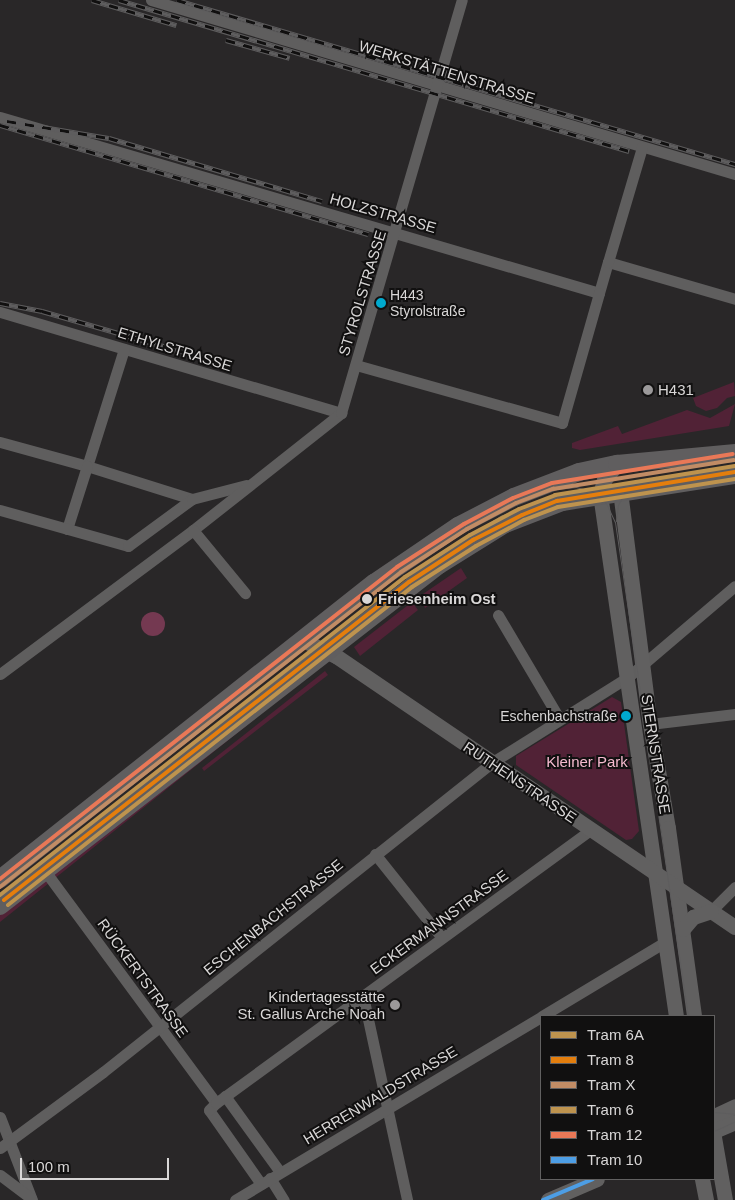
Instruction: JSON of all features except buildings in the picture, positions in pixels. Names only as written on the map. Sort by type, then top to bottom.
[{"type":"main road","points":[[0,879],[374,583],[458,526],[564,476],[617,464],[735,453]]},
{"type":"main road","points":[[600,494],[604,480],[617,464]]},
{"type":"main road","points":[[0,906],[327,650],[439,565],[506,524],[562,502],[600,494],[735,475]]},
{"type":"main road","name":"STERNSTRASSE","points":[[620,491],[650,724],[677,889],[694,1015]]},
{"type":"main road","name":"STERNSTRASSE","points":[[600,494],[676,1015]]},
{"type":"main road","name":"RUTHENSTRASSE","points":[[304,640],[327,650],[735,927]]},
{"type":"main road","points":[[627,855],[640,849],[650,838]]},
{"type":"main road","points":[[683,929],[693,917],[711,911]]},
{"type":"main road","points":[[715,1116],[735,1106]]},
{"type":"main road","points":[[715,1131],[735,1122]]},
{"type":"main road","points":[[715,1143],[725,1200]]},
{"type":"main road","points":[[548,1200],[596,1180]]},
{"type":"main road","points":[[702,1180],[706,1200]]},
{"type":"street","name":"WERKSTÄTTENSTRASSE","points":[[151,0],[735,174]]},
{"type":"street","name":"STYROLSTRASSE","points":[[341,413],[396,233],[462,0]]},
{"type":"street","name":"HOLZSTRASSE","points":[[0,117],[599,293]]},
{"type":"street","points":[[356,365],[562,423],[642,147]]},
{"type":"street","points":[[608,262],[735,299]]},
{"type":"street","name":"ETHYLSTRASSE","points":[[0,312],[341,413]]},
{"type":"street","points":[[68,529],[124,349]]},
{"type":"street","points":[[0,674],[132,577],[341,413]]},
{"type":"street","points":[[0,442],[87,466],[192,499]]},
{"type":"street","points":[[0,510],[128,546],[192,499],[250,484]]},
{"type":"street","points":[[193,530],[245,593]]},
{"type":"street","name":"ESCHENBACHSTRASSE","points":[[5,1146],[160,1027],[491,762],[628,677],[735,586]]},
{"type":"street","points":[[498,615],[560,718]]},
{"type":"street","points":[[650,724],[735,714]]},
{"type":"street","name":"ECKERMANNSTRASSE","points":[[216,1103],[590,830]]},
{"type":"street","points":[[376,854],[442,938]]},
{"type":"street","name":"RÜCKERTSTRASSE","points":[[45,871],[216,1103],[284,1200]]},
{"type":"street","points":[[711,911],[735,887]]},
{"type":"street","name":"HERRENWALDSTRASSE","points":[[544,1015],[665,942]]},
{"type":"street","points":[[363,996],[407,1200]]},
{"type":"street","name":"HERRENWALDSTRASSE","points":[[234,1200],[388,1110],[540,1017]]},
{"type":"street","name":"RÜCKERTSTRASSE","points":[[216,1103],[270,1178]]},
{"type":"street","points":[[0,1117],[5,1146],[32,1200]]},
{"type":"street","points":[[0,1175],[32,1200]]},
{"type":"green space","points":[[734,382],[735,396],[727,398],[717,408],[706,411],[696,406],[693,398]]},
{"type":"green space","points":[[735,404],[729,426],[580,450],[572,448],[572,443],[618,426],[622,434],[687,410],[710,418]]},
{"type":"green space","points":[[461,568],[467,578],[425,608],[420,596]]},
{"type":"green space","points":[[412,602],[418,610],[360,656],[354,647]]},
{"type":"green space","points":[[330,659],[0,922],[0,913]]},
{"type":"green space","points":[[325,671],[328,675],[204,771],[202,768]]},
{"type":"green space","name":"Kleiner Park","points":[[612,697],[621,702],[639,831],[632,839],[626,840],[516,765],[516,756]]},
{"type":"shaded area","points":[[153,612],[161,616],[165,624],[161,632],[153,636],[145,632],[141,624],[145,616]]},
{"type":"tram line","name":"12","points":[[0,879],[397,567],[464,524],[513,498],[552,483],[733,454]]},
{"type":"tram line","name":"X","points":[[0,887],[401,572],[467,529],[516,503],[553,489],[734,460]]},
{"type":"tram line","name":"6A","points":[[0,895],[405,577],[470,535],[519,509],[555,495],[735,466]]},
{"type":"tram line","name":"8","points":[[4,900],[409,582],[473,540],[522,515],[557,501],[735,472]]},
{"type":"tram line","points":[[616,521],[618,505],[625,492],[638,482],[656,477]]},
{"type":"tram line","name":"6","points":[[8,905],[412,587],[476,546],[524,520],[558,507],[735,479]]},
{"type":"tram line","points":[[557,489],[576,487],[593,492],[606,503],[615,522],[688,1015]]},
{"type":"tram line","points":[[715,1112],[735,1114]]},
{"type":"tram line","points":[[715,1131],[735,1121]]},
{"type":"tram line","name":"10","points":[[543,1200],[591,1180]]},
{"type":"railway","points":[[92,0],[176,25]]},
{"type":"railway","points":[[119,0],[629,151]]},
{"type":"railway","points":[[177,0],[735,164]]},
{"type":"railway","points":[[226,40],[290,58]]},
{"type":"railway","points":[[7,121],[109,138],[322,201]]},
{"type":"railway","points":[[0,125],[368,234]]},
{"type":"railway","points":[[0,303],[42,311],[215,361]]},
{"type":"place","name":"H443 Styrolstraße","points":[[381,303]]},
{"type":"place","name":"H431","points":[[648,390]]},
{"type":"place","name":"Friesenheim Ost","points":[[367,599]]},
{"type":"place","name":"Eschenbachstraße","points":[[626,716]]},
{"type":"place","name":"Kindertagesstätte St. Gallus Arche Noah","points":[[395,1005]]}]
